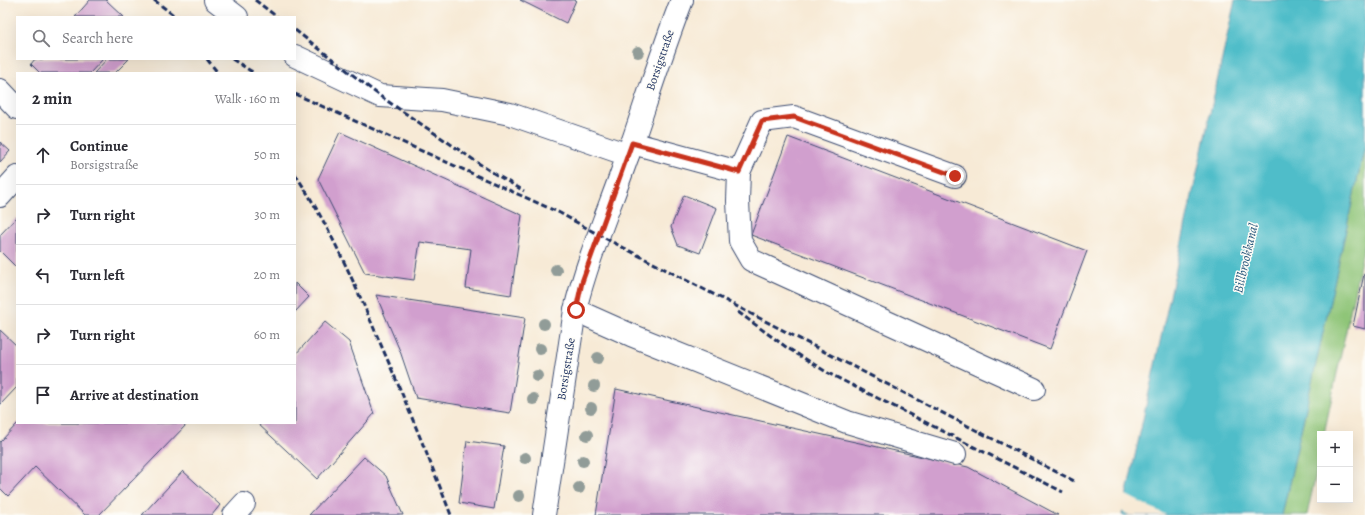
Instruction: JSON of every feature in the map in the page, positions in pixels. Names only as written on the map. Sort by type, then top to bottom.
[{"type":"main road","points":[[215,0],[236,16]]},
{"type":"main road","name":"Borsigstraße","points":[[544,515],[576,310],[582,282],[630,149],[660,57],[682,0]]},
{"type":"main road","points":[[296,56],[380,96],[442,100],[510,114],[630,149],[739,172]]},
{"type":"main road","points":[[0,90],[16,107]]},
{"type":"main road","points":[[955,176],[794,117],[762,121],[739,172],[738,202],[740,241],[751,260],[1034,389]]},
{"type":"main road","points":[[0,196],[16,178]]},
{"type":"main road","points":[[576,310],[631,335],[847,422],[955,454]]},
{"type":"green space","points":[[1365,145],[1365,242],[1325,431],[1317,431],[1317,469],[1307,515],[1282,515]]},
{"type":"water","name":"Billbrookkanal","points":[[1235,0],[1365,0],[1365,145],[1282,515],[1122,515]]},
{"type":"pier","points":[[1124,494],[1166,515],[1129,515],[1121,511]]},
{"type":"building","points":[[90,0],[106,0],[123,16],[76,16]]},
{"type":"building","points":[[520,0],[576,0],[566,23]]},
{"type":"building","points":[[34,60],[102,60],[91,72],[39,72],[31,64]]},
{"type":"building","points":[[106,60],[128,60],[116,72],[95,72]]},
{"type":"building","points":[[340,132],[522,215],[511,295],[466,288],[471,249],[420,242],[414,280],[365,273],[318,179]]},
{"type":"building","points":[[788,137],[1087,251],[1050,349],[751,235]]},
{"type":"building","points":[[0,142],[10,151],[0,162]]},
{"type":"building","points":[[684,195],[717,208],[700,253],[678,245],[671,227]]},
{"type":"building","points":[[16,218],[16,267],[0,251],[0,235]]},
{"type":"building","points":[[1365,274],[1365,329],[1353,326]]},
{"type":"building","points":[[296,284],[309,297],[296,311]]},
{"type":"building","points":[[376,295],[525,318],[510,413],[416,398],[400,351]]},
{"type":"building","points":[[325,322],[349,342],[374,414],[317,479],[258,424],[296,424],[296,354]]},
{"type":"building","points":[[0,330],[16,345],[16,388],[0,405]]},
{"type":"building","points":[[616,389],[968,467],[1058,515],[596,515]]},
{"type":"building","points":[[17,424],[187,424],[99,515],[85,515],[35,467],[8,496],[0,488],[0,442]]},
{"type":"building","points":[[467,441],[504,446],[494,509],[459,503]]},
{"type":"building","points":[[364,457],[386,476],[403,515],[309,515]]},
{"type":"building","points":[[183,471],[220,505],[212,515],[142,515]]},
{"type":"railway","points":[[154,0],[175,16]]},
{"type":"railway","points":[[255,0],[276,16]]},
{"type":"railway","points":[[296,31],[380,96],[490,171],[524,191]]},
{"type":"railway","points":[[208,60],[217,72]]},
{"type":"railway","points":[[234,60],[252,72]]},
{"type":"railway","points":[[296,94],[560,213],[599,235],[1076,482]]},
{"type":"railway","points":[[296,176],[319,213],[350,275],[425,449],[451,515]]},
{"type":"railway","points":[[738,312],[786,347],[828,373],[1063,492]]},
{"type":"route","points":[[576,310],[582,282],[632,143],[739,172],[762,121],[794,117],[955,176]]}]
